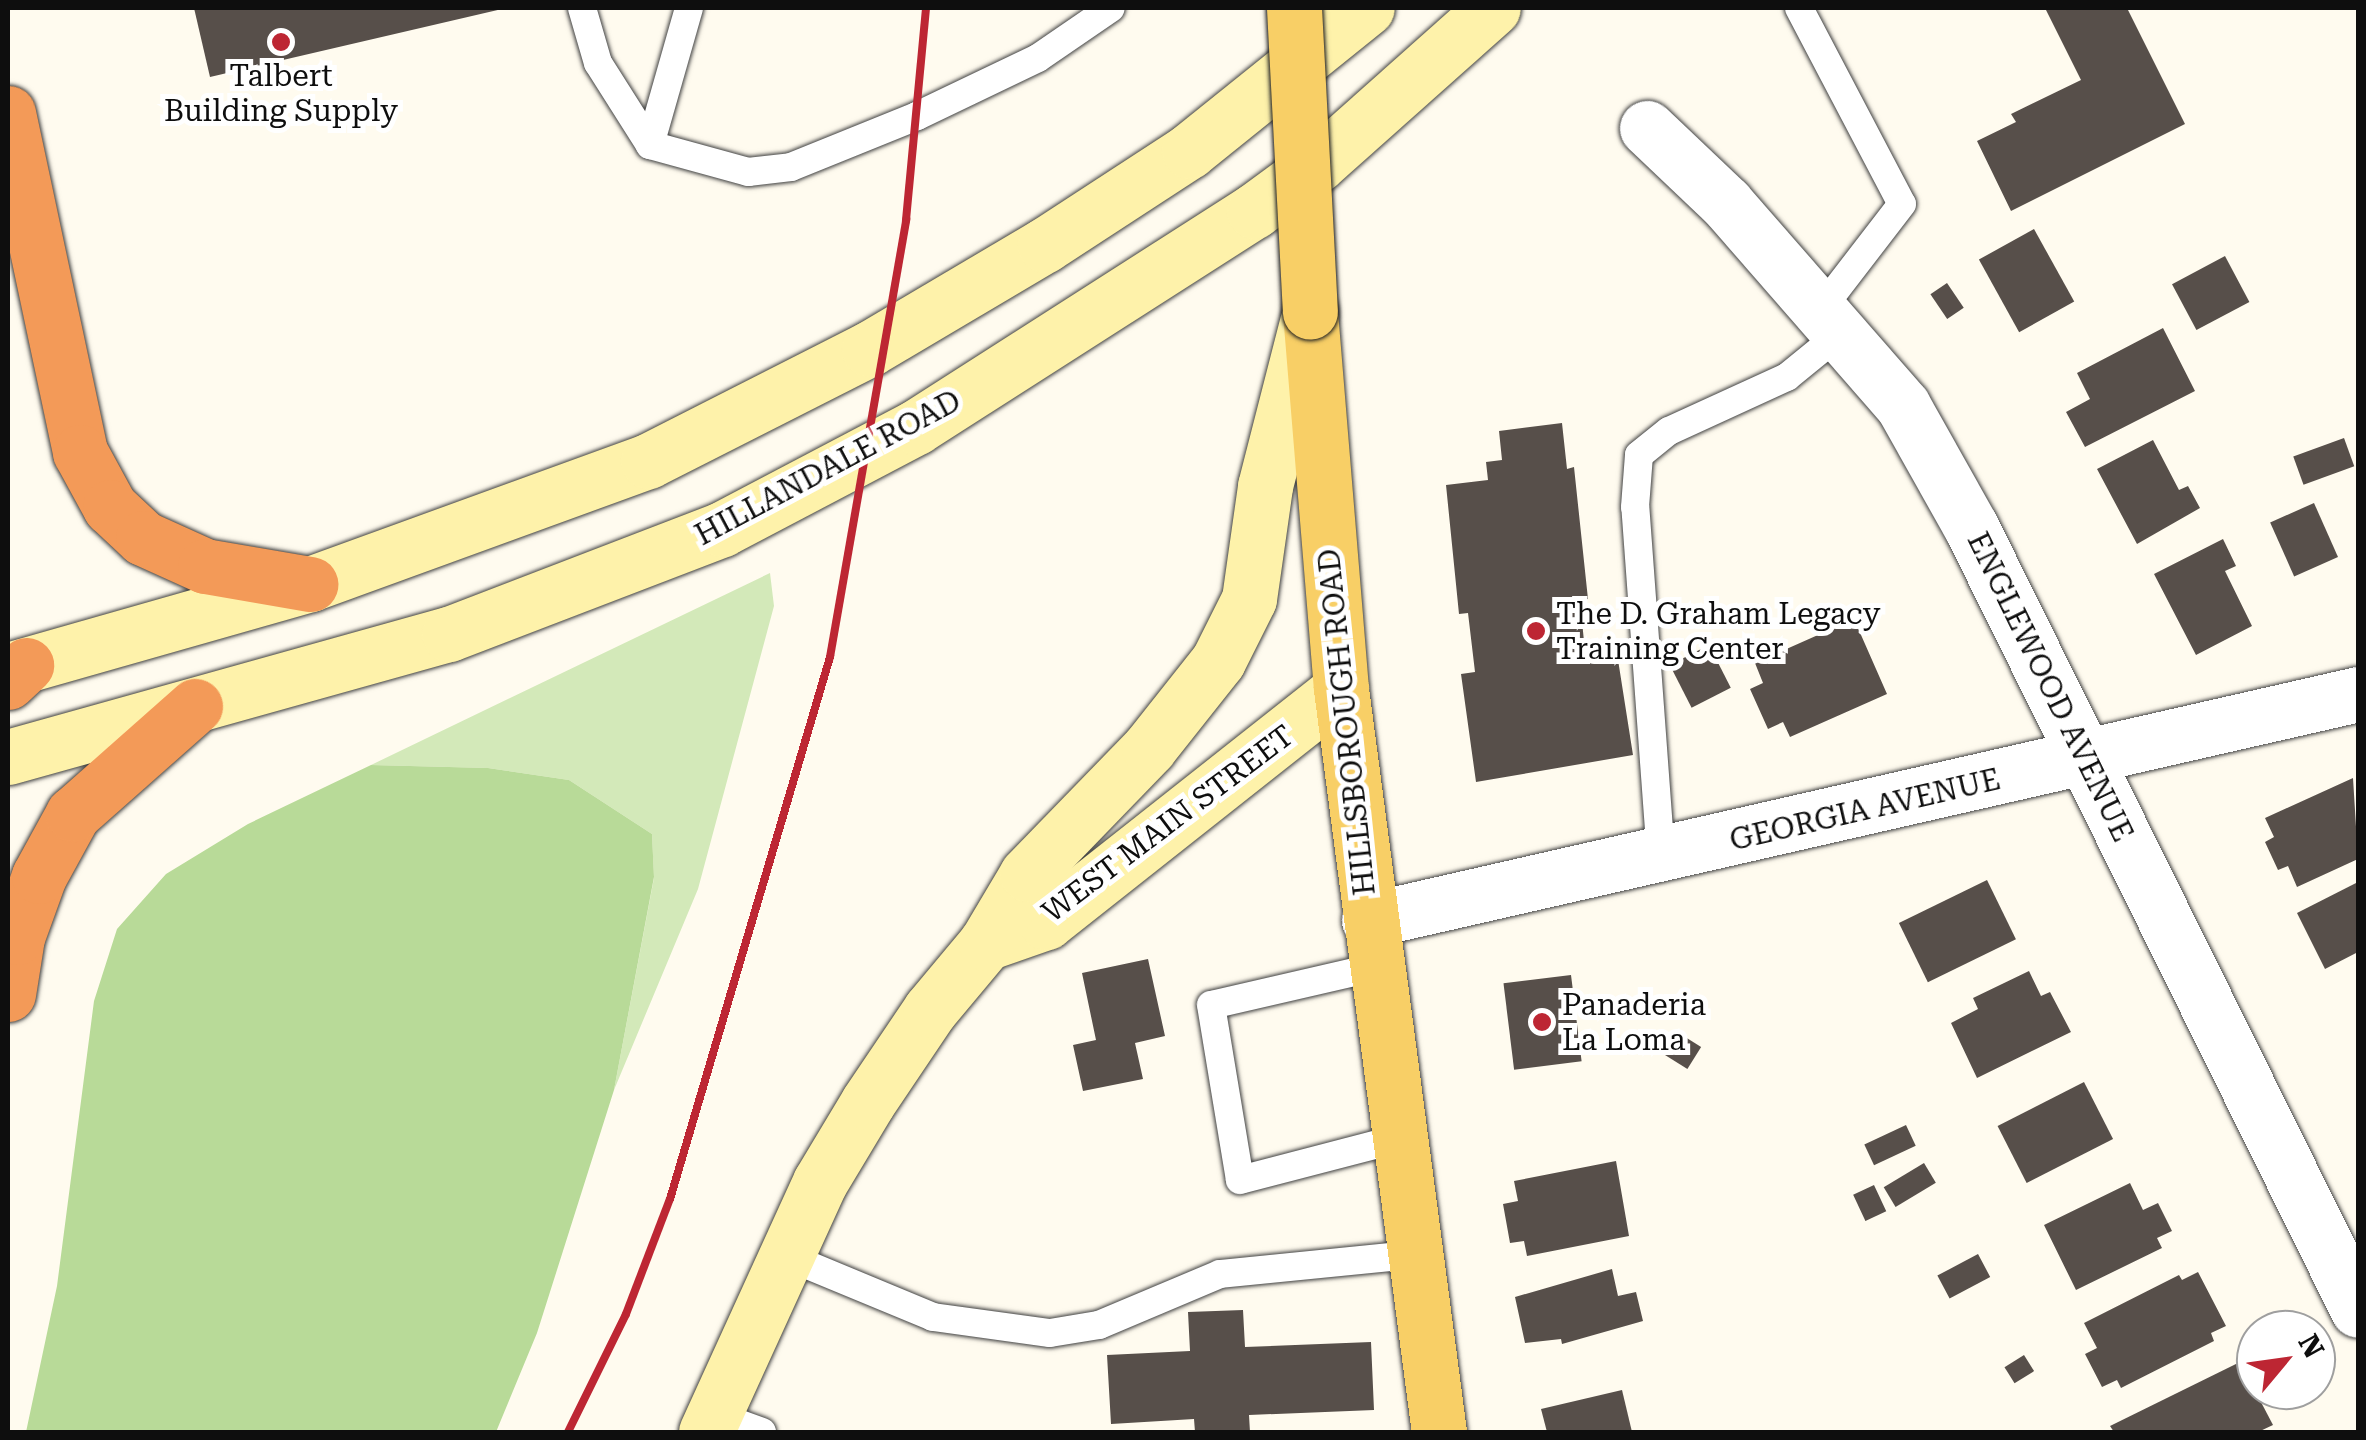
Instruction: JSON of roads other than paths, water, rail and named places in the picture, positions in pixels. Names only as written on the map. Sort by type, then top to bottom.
[{"type":"highway","points":[[8,113],[80,452],[110,507],[144,538],[205,566],[310,584]]},
{"type":"highway","points":[[8,994],[17,937],[39,876],[72,814],[195,706]]},
{"type":"main road","name":"HILLSBOROUGH ROAD","points":[[1294,8],[1310,312],[1341,689],[1373,944],[1419,1254],[1439,1432]]},
{"type":"main road","points":[[14,672],[310,584],[648,460],[869,349],[1189,151],[1367,8]]},
{"type":"main road","name":"HILLANDALE ROAD","points":[[8,757],[431,639],[722,529],[916,427],[1254,211],[1318,164],[1493,8]]},
{"type":"main road","name":"WEST MAIN STREET","points":[[728,1427],[786,1256],[820,1182],[868,1102],[930,1010],[986,944],[1028,874],[1149,748],[1218,661],[1249,599],[1265,486],[1310,312]]},
{"type":"main road","name":"WEST MAIN STREET","points":[[986,944],[1046,922],[1341,689]]},
{"type":"street","name":"ENGLEWOOD AVENUE","points":[[1646,128],[1832,321],[1903,406],[1972,527],[2358,1310]]},
{"type":"street","name":"GEORGIA AVENUE","points":[[1373,944],[1661,856],[2358,694]]},
{"type":"lane","points":[[582,8],[598,63],[650,145],[748,172],[791,167],[1038,58],[1095,12]]},
{"type":"lane","points":[[650,145],[690,8]]},
{"type":"lane","points":[[1661,856],[1635,508],[1639,454],[1669,431],[1788,377],[1832,321],[1902,204],[1799,8]]},
{"type":"lane","points":[[1373,944],[1211,1005],[1240,1180],[1401,1138]]},
{"type":"lane","points":[[786,1256],[934,1316],[1050,1333],[1099,1324],[1220,1274],[1419,1254]]},
{"type":"railway","points":[[568,1432],[626,1314],[670,1199],[830,657],[906,220],[926,8]]},
{"type":"place","name":"Talbert Building Supply","points":[[281,42]]},
{"type":"place","name":"The D. Graham Legacy Training Center","points":[[1536,631]]},
{"type":"place","name":"Panaderia La Loma","points":[[1542,1022]]}]
